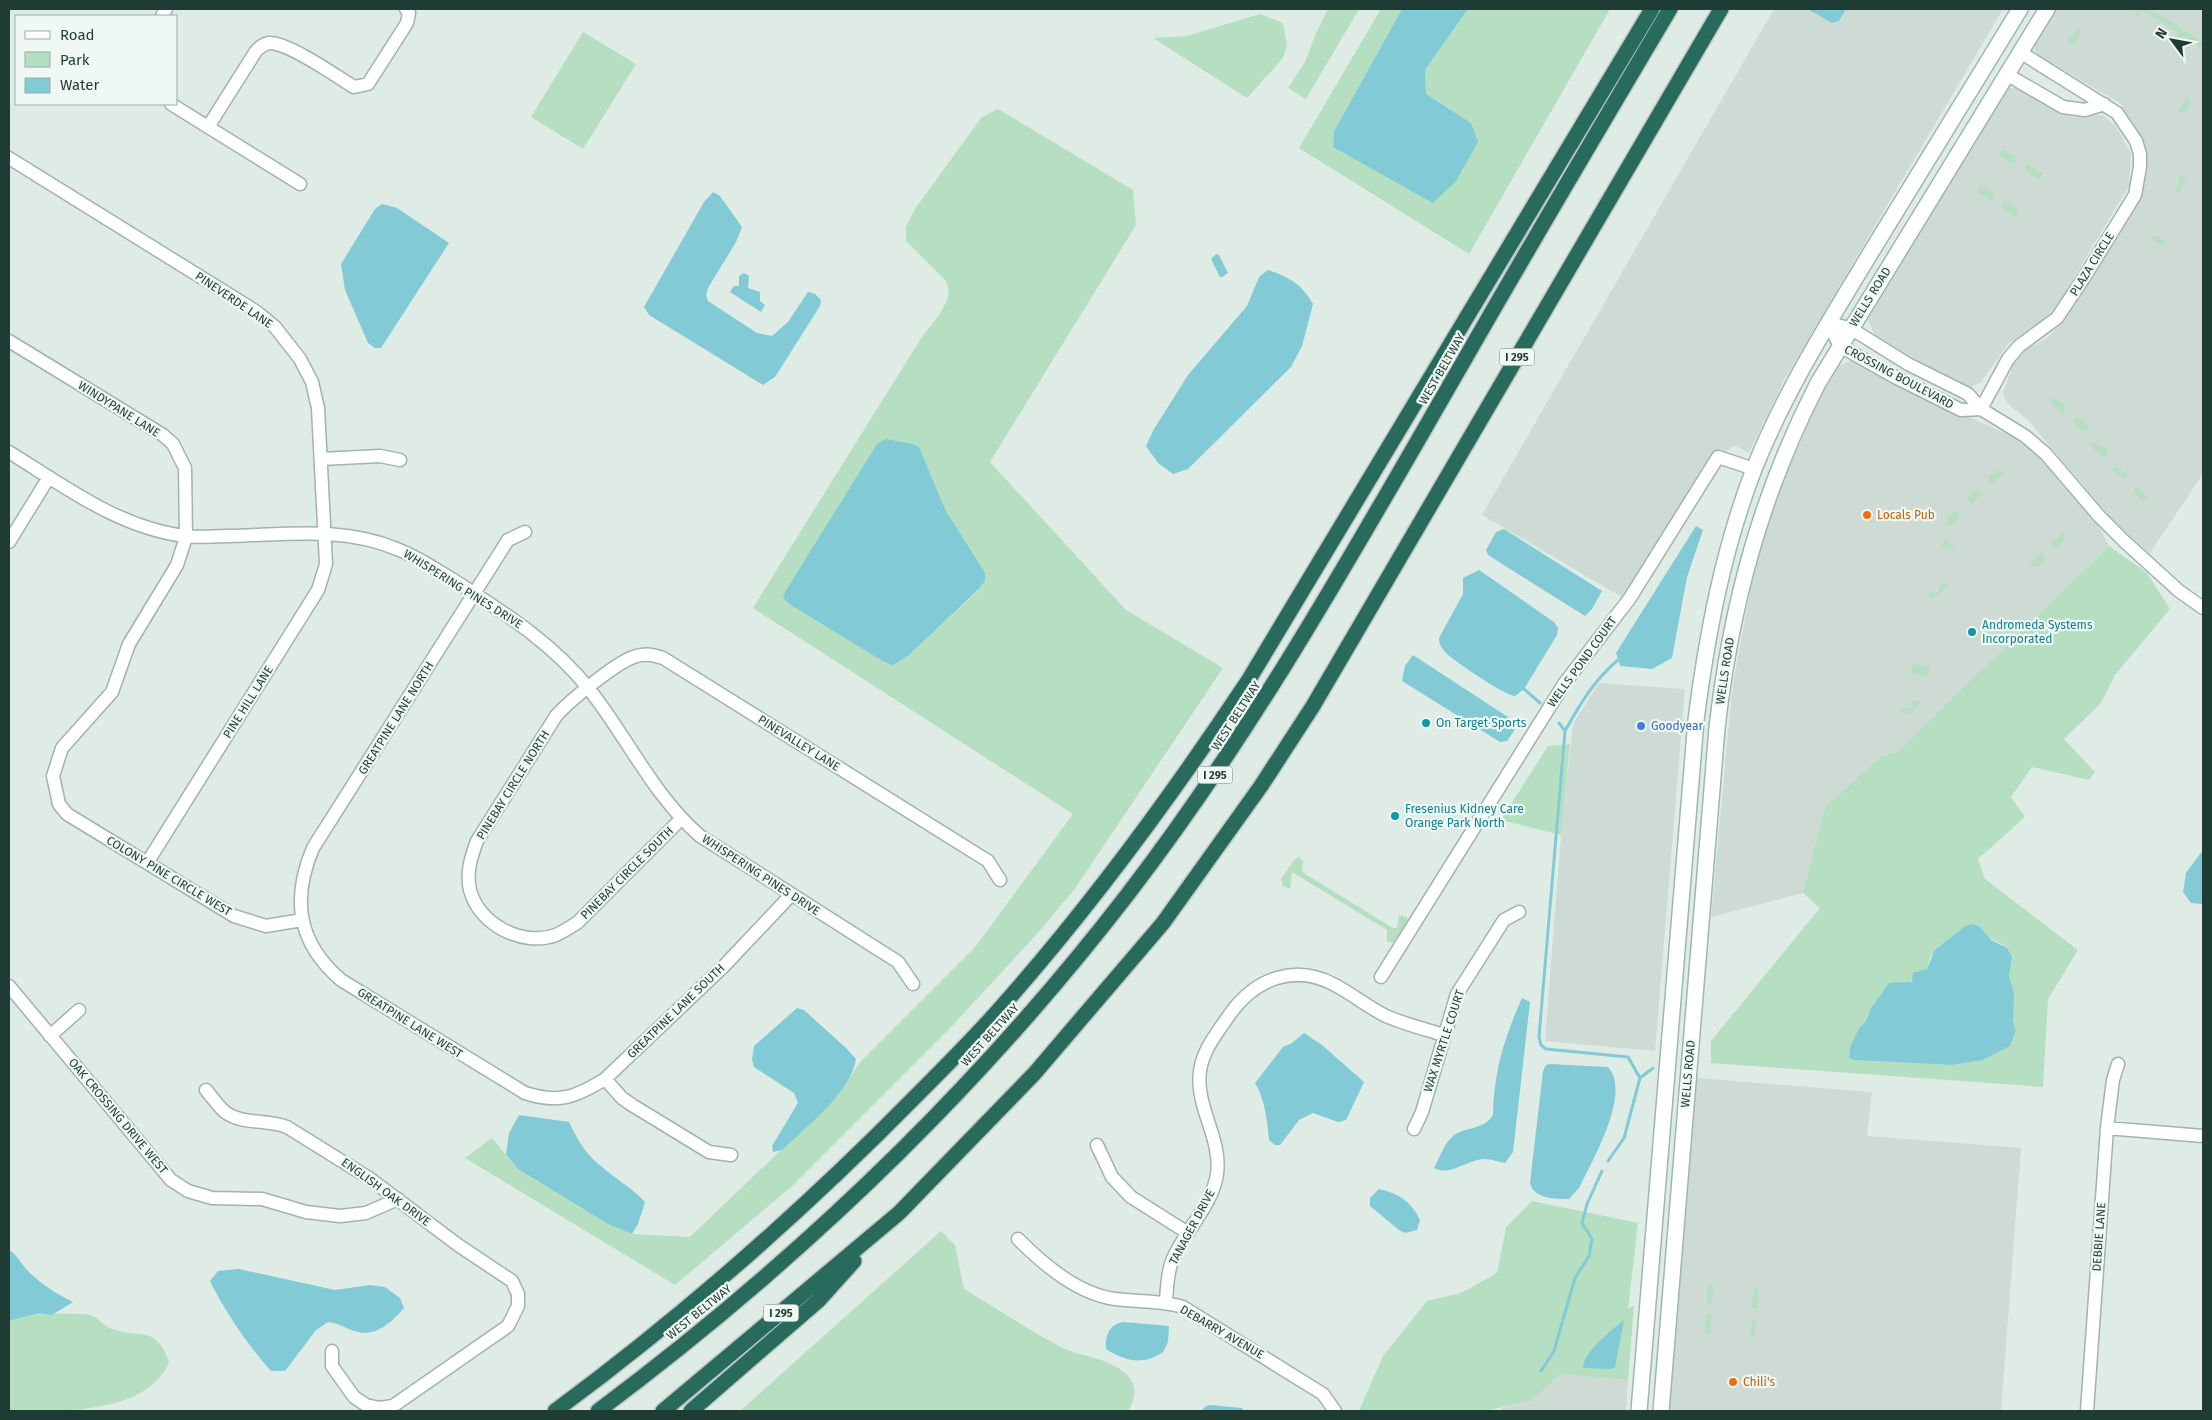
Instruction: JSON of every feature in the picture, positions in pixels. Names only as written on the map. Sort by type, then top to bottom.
[{"type":"highway","points":[[555,1411],[636,1350],[735,1268],[826,1186],[972,1040],[1049,952],[1106,881],[1194,761],[1248,681],[1652,9]]},
{"type":"highway","name":"WEST BELTWAY","points":[[598,1411],[721,1315],[787,1258],[890,1161],[962,1089],[1017,1028],[1128,895],[1211,780],[1298,647],[1670,9]]},
{"type":"highway","name":"I 295","points":[[663,1411],[899,1213],[1034,1074],[1163,923],[1261,786],[1318,697],[1721,9]]},
{"type":"highway","points":[[691,1411],[819,1300],[899,1213]]},
{"type":"main road","name":"WELLS ROAD","points":[[1639,1411],[1688,814],[1702,672],[1715,599],[1732,535],[1754,469],[1800,370],[2020,9]]},
{"type":"main road","name":"WELLS ROAD","points":[[1661,1411],[1719,710],[1736,604],[1754,538],[1794,430],[1840,346],[2047,9]]},
{"type":"main road","points":[[1994,51],[2013,63]]},
{"type":"main road","points":[[1688,814],[1695,820],[1699,829],[1695,882],[1703,904]]},
{"type":"street","points":[[208,127],[256,51],[262,45],[270,43],[292,50],[354,87],[368,84],[407,23],[409,13],[406,9]]},
{"type":"street","points":[[2013,63],[2063,107],[2085,110],[2104,104]]},
{"type":"street","name":"PLAZA CIRCLE","points":[[1981,408],[2006,362],[2019,346],[2040,333],[2057,318],[2135,195],[2140,167],[2140,154],[2136,141],[2122,118],[2104,104],[2013,63]]},
{"type":"street","points":[[173,105],[300,184]]},
{"type":"street","name":"PINEVERDE LANE","points":[[9,158],[248,307],[275,327],[300,359],[312,382],[318,408],[325,533]]},
{"type":"street","name":"CROSSING BOULEVARD","points":[[1828,324],[1850,328],[1908,364],[1968,394],[1981,408],[2006,422],[2046,454],[2099,516],[2125,542],[2179,591],[2203,608]]},
{"type":"street","name":"CROSSING BOULEVARD","points":[[1828,324],[1840,346],[1960,410],[1981,408]]},
{"type":"street","name":"WINDYPANE LANE","points":[[9,341],[163,435],[173,444],[185,468],[186,536],[177,565],[129,644],[112,692],[62,748],[53,776],[55,791]]},
{"type":"street","name":"WHISPERING PINES DRIVE","points":[[9,452],[117,517],[137,525],[186,536],[325,533],[358,536],[398,549],[421,560],[511,616],[546,643],[589,688],[681,819],[715,848],[898,962],[913,984]]},
{"type":"street","points":[[321,459],[380,456],[400,460]]},
{"type":"street","name":"WELLS POND COURT","points":[[1381,978],[1564,684],[1630,598],[1718,457],[1754,469]]},
{"type":"street","points":[[9,542],[49,477]]},
{"type":"street","name":"GREATPINE LANE NORTH","points":[[302,920],[300,896],[304,871],[313,848],[508,540],[525,532]]},
{"type":"street","name":"PINE HILL LANE","points":[[147,863],[318,590],[326,564],[325,533]]},
{"type":"street","name":"PINEVALLEY LANE","points":[[589,688],[620,662],[636,656],[650,654],[663,658],[988,861],[1000,880]]},
{"type":"street","name":"PINEBAY CIRCLE NORTH","points":[[490,921],[478,908],[470,890],[468,873],[470,858],[476,841],[556,716],[567,703],[589,688]]},
{"type":"street","name":"COLONY PINE CIRCLE WEST","points":[[55,791],[59,804],[67,814],[234,916],[247,922],[266,926],[302,920]]},
{"type":"street","name":"PINEBAY CIRCLE SOUTH","points":[[490,921],[505,931],[520,937],[537,938],[556,935],[576,923],[681,819]]},
{"type":"street","name":"GREATPINE LANE SOUTH","points":[[544,1100],[562,1099],[584,1092],[606,1079],[724,966],[791,895]]},
{"type":"street","name":"WAX MYRTLE COURT","points":[[1414,1129],[1422,1112],[1444,1034],[1463,982],[1504,920],[1519,912]]},
{"type":"street","name":"GREATPINE LANE WEST","points":[[302,920],[312,949],[325,966],[341,980],[525,1093],[544,1100]]},
{"type":"street","name":"TANAGER DRIVE","points":[[1166,1302],[1169,1270],[1188,1233],[1209,1199],[1217,1173],[1215,1143],[1201,1103],[1200,1070],[1212,1040],[1237,1004],[1254,987],[1269,980],[1288,975],[1318,978],[1334,984],[1386,1016],[1444,1034]]},
{"type":"street","name":"OAK CROSSING DRIVE WEST","points":[[9,986],[172,1180],[188,1191],[212,1198],[262,1199],[306,1212],[340,1216],[366,1213],[398,1199]]},
{"type":"street","points":[[50,1036],[79,1010]]},
{"type":"street","name":"DEBBIE LANE","points":[[2087,1411],[2107,1128],[2113,1080],[2118,1064]]},
{"type":"street","points":[[606,1079],[622,1098],[632,1106],[709,1152],[731,1155]]},
{"type":"street","name":"ENGLISH OAK DRIVE","points":[[206,1090],[225,1112],[238,1118],[276,1122],[287,1127],[370,1178],[458,1245],[512,1281],[518,1294],[518,1306],[508,1326],[393,1406],[379,1408],[366,1405],[354,1397],[332,1366],[332,1351]]},
{"type":"street","points":[[2107,1128],[2203,1136]]},
{"type":"street","points":[[1097,1145],[1112,1177],[1131,1197],[1188,1233]]},
{"type":"street","name":"DEBARRY AVENUE","points":[[1018,1239],[1047,1266],[1083,1288],[1099,1295],[1114,1299],[1166,1302],[1184,1307],[1324,1394],[1335,1411]]},
{"type":"shaded area","points":[[1774,9],[2003,9],[1785,378],[1749,453],[1734,445],[1702,471],[1622,597],[1482,515]]},
{"type":"shaded area","points":[[2055,9],[2203,9],[2203,474],[2149,554],[2111,518],[2027,419],[2007,403],[2003,393],[2015,360],[2025,350],[2046,339],[2064,322],[2138,203],[2148,167],[2139,133],[2120,103],[2039,56],[2035,51],[2035,42]]},
{"type":"shaded area","points":[[2007,88],[2022,88],[2073,117],[2103,115],[2116,127],[2131,153],[2129,186],[2061,299],[2045,319],[2009,343],[1980,383],[1970,387],[1932,369],[1875,335],[1868,321],[1870,309]]},
{"type":"shaded area","points":[[1852,360],[1865,362],[1911,391],[2016,438],[2042,459],[2097,523],[2109,546],[1897,752],[1881,756],[1825,807],[1803,893],[1711,917],[1732,691],[1757,553],[1785,473],[1834,368]]},
{"type":"shaded area","points":[[1599,683],[1685,689],[1655,1051],[1545,1041],[1561,835],[1573,724]]},
{"type":"shaded area","points":[[1696,1078],[1872,1092],[1867,1136],[2021,1148],[2001,1411],[1669,1411]]},
{"type":"shaded area","points":[[1560,1374],[1628,1380],[1626,1411],[1501,1411],[1501,1408],[1531,1401]]},
{"type":"green space","points":[[1328,9],[1359,9],[1306,99],[1288,88],[1305,62]]},
{"type":"green space","points":[[1381,9],[1402,9],[1334,131],[1333,147],[1471,123],[1426,94],[1425,70],[1468,9],[1610,9],[1469,254],[1299,148]]},
{"type":"green space","points":[[2139,9],[2155,13],[2172,22],[2203,43],[2203,49],[2183,36],[2178,43],[2174,41],[2179,33],[2143,11],[2137,18],[2134,16]]},
{"type":"green space","points":[[1260,14],[1283,23],[1287,45],[1283,58],[1247,98],[1153,38],[1187,36]]},
{"type":"green space","points":[[2078,29],[2082,32],[2073,45],[2070,45],[2068,39]]},
{"type":"green space","points":[[583,32],[636,64],[583,149],[531,117]]},
{"type":"green space","points":[[2188,96],[2191,102],[2186,112],[2180,113],[2178,110]]},
{"type":"green space","points":[[998,109],[1133,190],[1136,225],[990,462],[1126,610],[1223,668],[1074,890],[1035,936],[952,1026],[791,1187],[675,1285],[465,1158],[492,1138],[518,1169],[608,1224],[632,1234],[690,1237],[839,1094],[860,1062],[976,946],[1073,814],[753,608],[920,340],[945,304],[948,296],[946,281],[906,241],[906,227],[915,209],[981,118]],"holes":[[[877,444],[919,447],[946,511],[985,581],[979,590],[909,655],[884,662],[789,604],[784,595]]]},
{"type":"green space","points":[[2003,149],[2017,158],[2013,165],[1999,155]]},
{"type":"green space","points":[[2028,164],[2043,173],[2039,180],[2024,170]]},
{"type":"green space","points":[[2181,175],[2186,178],[2179,193],[2176,191]]},
{"type":"green space","points":[[1981,185],[1995,194],[1991,201],[1977,192]]},
{"type":"green space","points":[[2005,201],[2019,210],[2015,217],[2001,207]]},
{"type":"green space","points":[[2154,235],[2165,241],[2165,247],[2151,239]]},
{"type":"green space","points":[[2053,397],[2066,406],[2065,411],[2062,413],[2054,407],[2051,402]]},
{"type":"green space","points":[[2076,416],[2089,425],[2088,429],[2085,431],[2076,426],[2074,420]]},
{"type":"green space","points":[[2094,442],[2108,450],[2106,455],[2103,457],[2095,451],[2092,446]]},
{"type":"green space","points":[[2114,466],[2128,474],[2127,477],[2123,479],[2112,470]]},
{"type":"green space","points":[[1997,469],[2004,473],[1992,484],[1989,483],[1989,476]]},
{"type":"green space","points":[[2135,487],[2148,496],[2147,499],[2143,501],[2133,492]]},
{"type":"green space","points":[[1976,490],[1983,493],[1971,504],[1968,497]]},
{"type":"green space","points":[[1955,511],[1962,515],[1950,526],[1948,525],[1947,518]]},
{"type":"green space","points":[[2062,532],[2065,535],[2065,539],[2058,547],[2052,546],[2051,543]]},
{"type":"green space","points":[[1944,540],[1947,540],[1956,551],[1941,547]]},
{"type":"green space","points":[[2109,546],[2147,573],[2170,609],[2115,675],[2101,703],[2064,739],[2095,772],[2089,780],[2032,767],[2011,797],[2025,817],[1978,859],[1985,879],[2078,950],[2048,999],[2043,1087],[1711,1063],[1711,1041],[1820,908],[1803,893],[1825,807],[1881,756],[1897,752]],"holes":[[[1965,926],[2003,945],[2011,955],[2009,976],[2013,1021],[2016,1031],[2010,1046],[1983,1060],[1952,1065],[1854,1060],[1849,1058],[1850,1047],[1859,1028],[1866,1021],[1871,1008],[1889,983],[1909,983],[1921,971],[1926,971],[1931,955]]]},
{"type":"green space","points":[[2041,553],[2045,556],[2045,560],[2037,567],[2031,566],[2030,564]]},
{"type":"green space","points":[[1941,583],[1949,584],[1937,597],[1928,598],[1930,592],[1938,593]]},
{"type":"green space","points":[[1913,664],[1930,668],[1928,677],[1910,673]]},
{"type":"green space","points":[[1913,700],[1921,702],[1915,710],[1907,714],[1901,713],[1902,708],[1910,709]]},
{"type":"green space","points":[[1570,744],[1561,835],[1501,820],[1548,746]]},
{"type":"green space","points":[[1299,857],[1303,861],[1302,872],[1393,928],[1397,928],[1399,915],[1407,917],[1408,921],[1395,943],[1387,942],[1387,930],[1292,872],[1290,889],[1283,886],[1281,879],[1294,860]]},
{"type":"green space","points":[[1532,1201],[1638,1223],[1628,1309],[1634,1305],[1628,1380],[1560,1374],[1531,1401],[1485,1411],[1359,1411],[1383,1356],[1427,1301],[1461,1293],[1497,1273],[1506,1227]]},
{"type":"green space","points":[[941,1231],[955,1245],[964,1289],[1059,1346],[1119,1368],[1130,1378],[1134,1387],[1133,1401],[1128,1411],[740,1411]]},
{"type":"green space","points":[[1711,1284],[1714,1286],[1712,1303],[1710,1305],[1707,1302],[1708,1287]]},
{"type":"green space","points":[[1756,1288],[1759,1290],[1757,1307],[1755,1309],[1752,1307],[1753,1291]]},
{"type":"green space","points":[[39,1313],[93,1316],[112,1329],[153,1337],[159,1342],[169,1362],[157,1380],[141,1392],[121,1401],[75,1410],[9,1411],[9,1321]]},
{"type":"green space","points":[[1709,1314],[1712,1316],[1710,1333],[1708,1335],[1705,1332],[1706,1317]]},
{"type":"green space","points":[[1754,1318],[1757,1320],[1753,1339],[1750,1337]]},
{"type":"water","points":[[1402,9],[1468,9],[1425,70],[1426,94],[1471,123],[1478,142],[1456,181],[1433,203],[1333,147],[1334,131]]},
{"type":"water","points":[[1808,9],[1846,9],[1839,21],[1832,23]]},
{"type":"water","points":[[713,192],[720,196],[742,227],[736,242],[708,288],[706,295],[708,301],[757,333],[772,336],[788,322],[808,292],[815,294],[821,300],[820,306],[775,377],[763,385],[649,315],[644,307],[704,202]]},
{"type":"water","points":[[382,204],[397,208],[449,243],[381,348],[375,348],[368,343],[345,290],[341,264],[375,209]]},
{"type":"water","points":[[1216,254],[1219,255],[1228,273],[1222,277],[1220,277],[1211,259]]},
{"type":"water","points":[[1268,270],[1294,282],[1304,291],[1313,304],[1302,346],[1291,367],[1188,469],[1173,474],[1158,463],[1146,446],[1154,429],[1188,375],[1247,306],[1259,277]]},
{"type":"water","points":[[744,273],[749,276],[748,288],[760,292],[760,301],[765,305],[761,312],[730,292],[734,286],[739,286],[739,276]]},
{"type":"water","points":[[886,439],[919,447],[946,511],[985,573],[985,581],[979,589],[909,655],[893,665],[884,662],[789,604],[783,598],[877,444]]},
{"type":"water","points":[[1696,526],[1703,530],[1687,577],[1672,658],[1652,669],[1620,666],[1616,653]]},
{"type":"water","points":[[1504,529],[1602,591],[1592,609],[1585,616],[1488,555],[1486,550],[1496,532]]},
{"type":"water","points":[[1479,570],[1554,622],[1558,628],[1557,635],[1524,689],[1515,696],[1501,690],[1468,669],[1445,652],[1440,644],[1439,638],[1463,594],[1463,578]]},
{"type":"water","points":[[1413,655],[1514,721],[1516,728],[1507,741],[1500,742],[1402,681],[1405,666]]},
{"type":"water","points":[[2203,850],[2203,904],[2191,903],[2183,892],[2186,873]]},
{"type":"water","points":[[1973,924],[1980,927],[1991,940],[2007,948],[2012,957],[2009,976],[2014,994],[2013,1021],[2016,1031],[2010,1046],[1983,1060],[1952,1065],[1854,1060],[1849,1058],[1850,1047],[1859,1028],[1866,1021],[1871,1008],[1889,983],[1912,982],[1913,973],[1927,969],[1934,951],[1965,926]]},
{"type":"water","points":[[1522,998],[1530,1002],[1513,1152],[1505,1163],[1485,1159],[1453,1169],[1440,1170],[1434,1168],[1452,1137],[1462,1131],[1484,1124],[1493,1115],[1495,1084],[1501,1055]]},
{"type":"water","points":[[797,1008],[804,1010],[856,1059],[852,1072],[837,1097],[782,1150],[773,1152],[772,1146],[798,1103],[794,1093],[754,1067],[752,1059],[754,1046]]},
{"type":"water","points":[[1304,1033],[1322,1045],[1364,1082],[1346,1120],[1338,1122],[1313,1113],[1299,1120],[1280,1145],[1275,1145],[1269,1140],[1263,1103],[1255,1083],[1283,1047],[1292,1043]]},
{"type":"water","points":[[1546,1065],[1608,1067],[1614,1079],[1613,1110],[1607,1127],[1579,1188],[1569,1199],[1540,1195],[1532,1188],[1530,1183],[1543,1071]]},
{"type":"water","points":[[519,1115],[569,1122],[585,1151],[599,1165],[645,1202],[638,1224],[632,1234],[608,1224],[518,1169],[506,1154],[509,1133]]},
{"type":"water","points":[[1379,1189],[1392,1193],[1409,1203],[1420,1220],[1417,1230],[1405,1233],[1399,1230],[1370,1206],[1370,1198]]},
{"type":"water","points":[[9,1250],[40,1281],[73,1302],[52,1315],[39,1313],[9,1321]]},
{"type":"water","points":[[239,1269],[335,1290],[370,1285],[385,1287],[400,1298],[404,1308],[388,1324],[376,1331],[362,1333],[328,1322],[316,1330],[285,1371],[271,1371],[238,1328],[210,1281],[218,1271]]},
{"type":"water","points":[[1624,1320],[1615,1367],[1612,1369],[1583,1368],[1584,1362],[1593,1348]]},
{"type":"water","points":[[1123,1322],[1169,1326],[1168,1342],[1163,1352],[1148,1359],[1134,1360],[1127,1359],[1106,1349],[1106,1340],[1111,1328]]},
{"type":"water","points":[[1210,1405],[1242,1408],[1244,1411],[1201,1411]]},
{"type":"waterway","points":[[1618,660],[1595,684],[1565,731],[1539,1037],[1541,1045],[1546,1049],[1628,1057],[1640,1078],[1653,1068]]},
{"type":"waterway","points":[[1524,689],[1540,703]]},
{"type":"waterway","points":[[1559,723],[1565,731]]},
{"type":"waterway","points":[[1608,1161],[1624,1138],[1640,1078]]},
{"type":"waterway","points":[[1541,1371],[1554,1351],[1575,1278],[1589,1256],[1592,1239],[1582,1223],[1587,1204],[1602,1171]]},
{"type":"place","name":"Locals Pub","points":[[1867,515]]},
{"type":"place","name":"Andromeda Systems Incorporated","points":[[1972,632]]},
{"type":"place","name":"On Target Sports","points":[[1426,723]]},
{"type":"place","name":"Goodyear","points":[[1641,726]]},
{"type":"place","name":"Fresenius Kidney Care Orange Park North","points":[[1395,816]]},
{"type":"place","name":"Chili's","points":[[1733,1382]]}]
